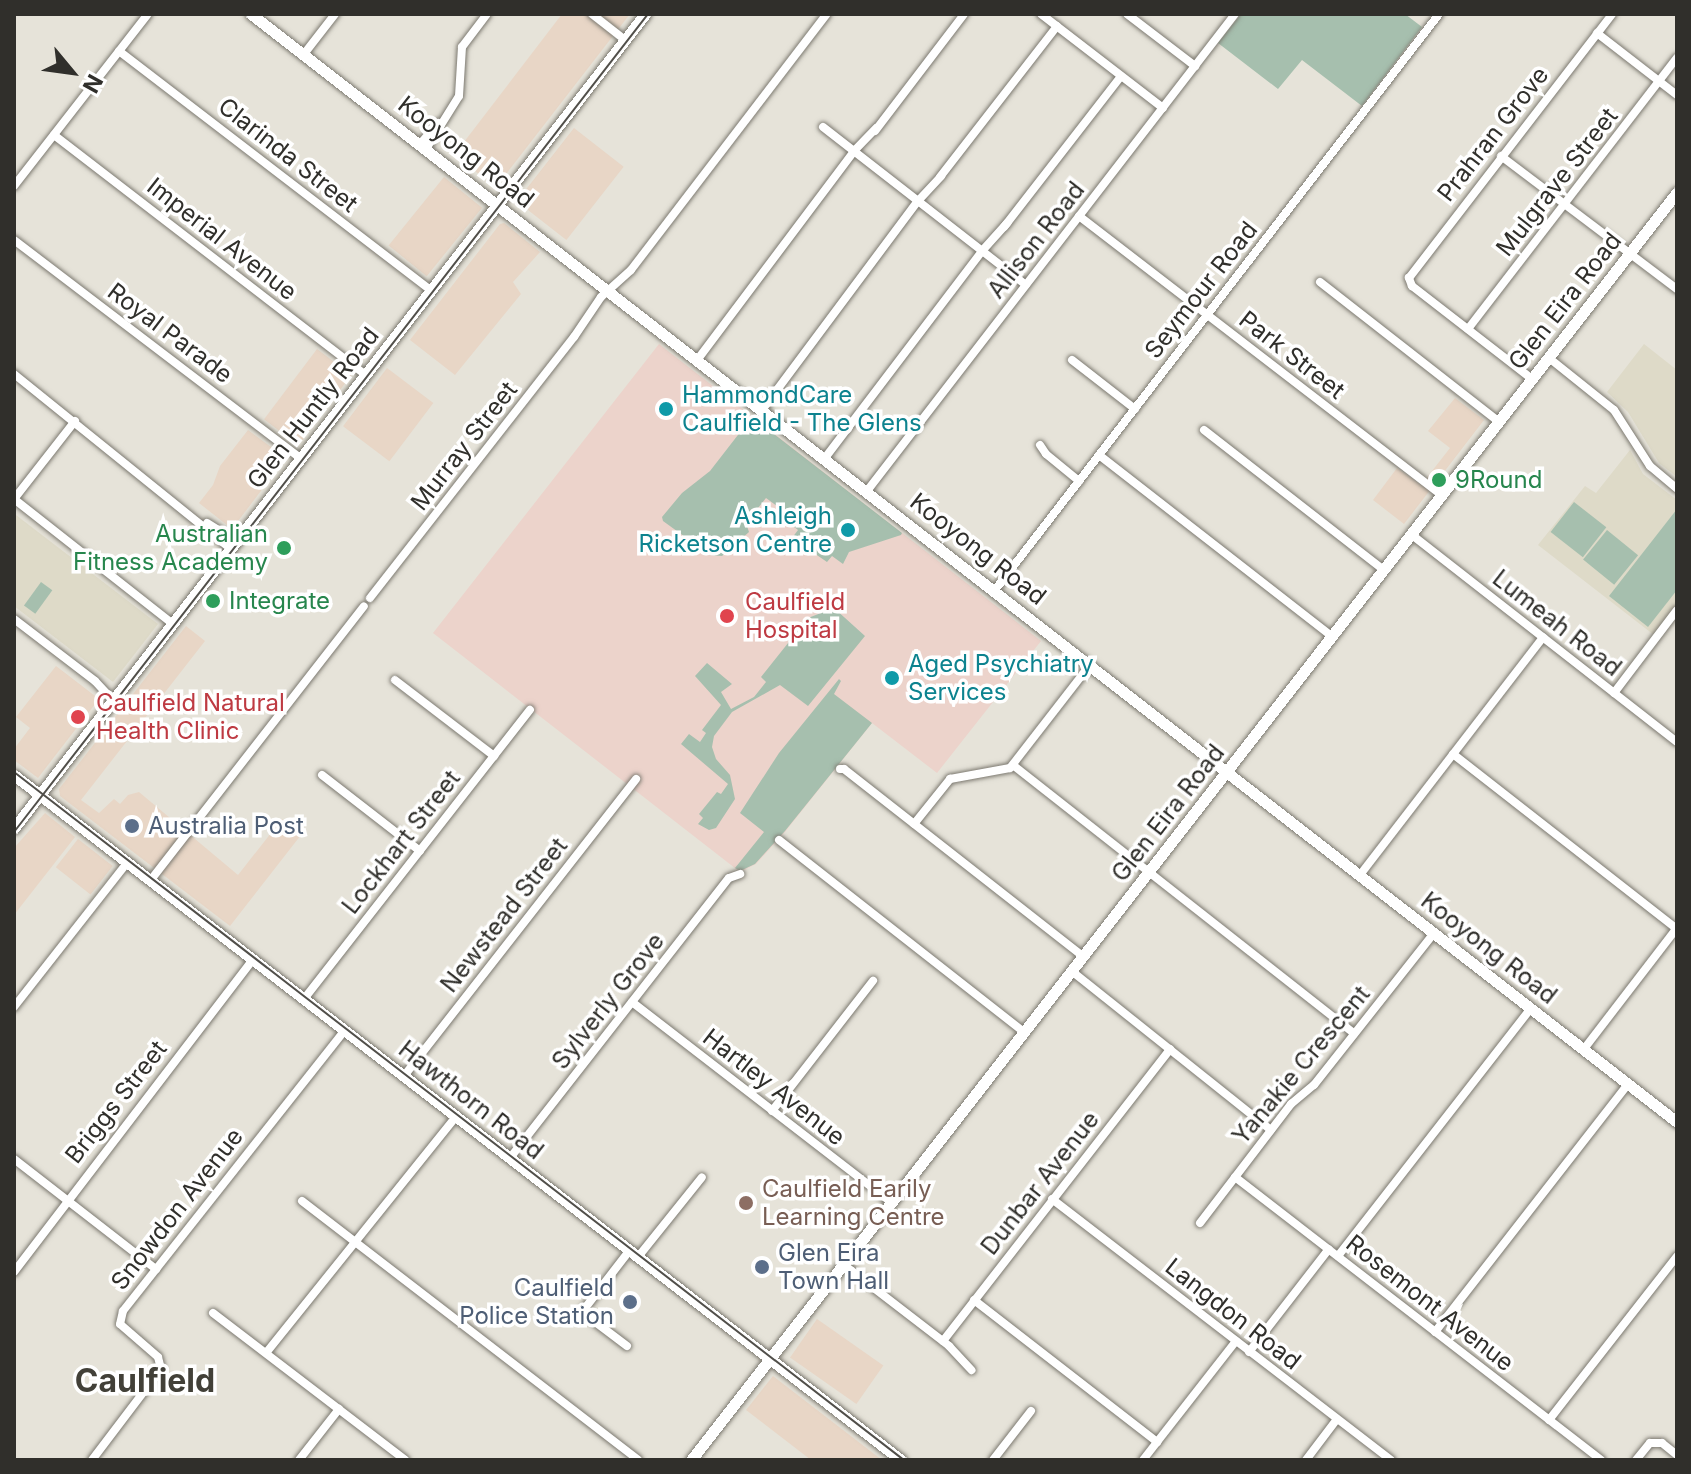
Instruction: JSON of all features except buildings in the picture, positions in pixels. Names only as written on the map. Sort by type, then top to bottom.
[{"type":"street","points":[[14,186],[148,14]]},
{"type":"street","name":"Kooyong Road","points":[[251,14],[1677,1122]]},
{"type":"street","points":[[304,54],[335,14]]},
{"type":"street","points":[[423,146],[461,92],[462,47],[487,14]]},
{"type":"street","points":[[592,14],[625,40]]},
{"type":"street","name":"Glen Huntly Road","points":[[14,828],[645,14]]},
{"type":"street","points":[[698,359],[964,14]]},
{"type":"street","points":[[1041,14],[1163,108]]},
{"type":"street","points":[[1127,14],[1195,66]]},
{"type":"street","name":"Allison Road","points":[[867,491],[1235,14]]},
{"type":"street","name":"Seymour Road","points":[[995,590],[1439,14]]},
{"type":"street","name":"Prahran Grove","points":[[1468,329],[1409,280],[1612,14]]},
{"type":"street","name":"Murray Street","points":[[150,881],[589,317],[631,270],[822,16]]},
{"type":"street","points":[[762,410],[1057,26]]},
{"type":"street","points":[[1597,33],[1677,95]]},
{"type":"street","name":"Clarinda Street","points":[[119,51],[432,291]]},
{"type":"street","name":"Mulgrave Street","points":[[1468,329],[1677,58]]},
{"type":"street","points":[[825,458],[1121,76]]},
{"type":"street","points":[[823,127],[1026,285]]},
{"type":"street","name":"Imperial Avenue","points":[[54,135],[366,375]]},
{"type":"street","points":[[1501,156],[1677,289]]},
{"type":"street","name":"Glen Eira Road","points":[[691,1460],[1677,192]]},
{"type":"street","name":"Park Street","points":[[1079,216],[1442,496]]},
{"type":"street","name":"Royal Parade","points":[[14,240],[301,459]]},
{"type":"street","points":[[1320,282],[1499,422]]},
{"type":"street","points":[[1468,329],[1532,379]]},
{"type":"street","points":[[1549,358],[1614,410],[1650,466],[1677,489]]},
{"type":"street","points":[[1072,360],[1135,409]]},
{"type":"street","points":[[14,374],[234,545]]},
{"type":"street","points":[[75,421],[14,499],[174,622]]},
{"type":"street","points":[[1204,430],[1384,570]]},
{"type":"street","points":[[1040,445],[1046,454],[1079,481]]},
{"type":"street","points":[[1099,455],[1333,637]]},
{"type":"street","name":"Lumeah Road","points":[[1412,535],[1677,742]]},
{"type":"street","points":[[1614,693],[1677,610]]},
{"type":"street","points":[[14,619],[116,697]]},
{"type":"street","points":[[1360,875],[1543,637]]},
{"type":"street","points":[[914,824],[950,779],[1001,771],[1013,765],[1090,665]]},
{"type":"street","points":[[395,680],[494,756]]},
{"type":"street","name":"Lockhart Street","points":[[304,999],[530,710]]},
{"type":"street","points":[[1453,754],[1677,928],[1584,1049]]},
{"type":"street","points":[[1013,765],[1354,1033]]},
{"type":"street","points":[[840,769],[844,769],[1084,957]]},
{"type":"street","name":"Hawthorn Road","points":[[14,775],[901,1460]]},
{"type":"street","points":[[322,775],[420,851]]},
{"type":"street","name":"Newstead Street","points":[[404,1076],[636,779]]},
{"type":"street","points":[[779,840],[1025,1033]]},
{"type":"street","points":[[14,1007],[127,863]]},
{"type":"street","name":"Sylverly Grove","points":[[510,1158],[729,878],[740,874]]},
{"type":"street","name":"Yanakie Crescent","points":[[1200,1223],[1291,1104],[1314,1085],[1434,933]]},
{"type":"street","name":"Briggs Street","points":[[14,1272],[253,959]]},
{"type":"street","points":[[1073,972],[1271,1130]]},
{"type":"street","points":[[772,1111],[873,981]]},
{"type":"street","name":"Hartley Avenue","points":[[632,1002],[892,1203]]},
{"type":"street","points":[[1338,1256],[1531,1008]]},
{"type":"street","name":"Snowdon Avenue","points":[[92,1460],[161,1369],[158,1357],[120,1324],[123,1311],[342,1028]]},
{"type":"street","name":"Dunbar Avenue","points":[[943,1341],[1170,1049]]},
{"type":"street","points":[[1435,1332],[1628,1084]]},
{"type":"street","points":[[268,1355],[455,1115]]},
{"type":"street","points":[[14,1159],[156,1269]]},
{"type":"street","points":[[627,1346],[582,1312],[702,1177]]},
{"type":"street","name":"Rosemont Avenue","points":[[1235,1177],[1601,1460]]},
{"type":"street","name":"Langdon Road","points":[[1052,1199],[1391,1460]]},
{"type":"street","points":[[302,1201],[638,1460]]},
{"type":"street","points":[[1249,1352],[1329,1249]]},
{"type":"street","points":[[1549,1420],[1677,1256]]},
{"type":"street","points":[[844,1265],[943,1341],[971,1370]]},
{"type":"street","points":[[974,1300],[1157,1442]]},
{"type":"street","points":[[213,1313],[405,1460]]},
{"type":"street","points":[[1143,1460],[1236,1341]]},
{"type":"street","points":[[299,1460],[339,1409]]},
{"type":"street","points":[[993,1460],[1031,1411]]},
{"type":"street","points":[[1306,1460],[1337,1419]]},
{"type":"street","points":[[1636,1460],[1650,1443],[1662,1443],[1677,1455]]},
{"type":"shaded area","points":[[562,14],[630,14],[496,187],[454,155]]},
{"type":"shaded area","points":[[574,128],[624,167],[566,240],[517,201]]},
{"type":"shaded area","points":[[444,177],[482,208],[427,276],[389,245]]},
{"type":"shaded area","points":[[504,223],[540,252],[513,282],[521,294],[455,375],[410,340],[500,224]]},
{"type":"shaded area","name":"Caulfield Hospital","points":[[659,344],[1041,641],[937,773],[872,723],[785,832],[756,864],[740,872],[433,633]]},
{"type":"shaded area","points":[[1644,344],[1677,370],[1677,477],[1659,463],[1628,412],[1607,392]]},
{"type":"shaded area","points":[[317,349],[351,375],[298,445],[264,419]]},
{"type":"shaded area","points":[[387,368],[433,403],[389,461],[343,426]]},
{"type":"shaded area","points":[[1455,398],[1484,420],[1404,524],[1373,500],[1397,468],[1421,485],[1450,448],[1428,431]]},
{"type":"shaded area","points":[[248,430],[286,458],[232,529],[199,503],[213,485],[220,466]]},
{"type":"shaded area","points":[[1630,450],[1643,474],[1677,500],[1677,605],[1654,635],[1538,545],[1585,486],[1596,493]]},
{"type":"shaded area","points":[[16,515],[158,624],[113,682],[14,606]]},
{"type":"shaded area","points":[[186,626],[205,641],[81,800],[99,813],[114,799],[120,804],[128,795],[139,792],[238,875],[282,819],[301,835],[230,926],[60,796],[59,789]]},
{"type":"shaded area","points":[[56,666],[99,699],[38,778],[14,760],[14,749],[30,728],[16,717]]},
{"type":"shaded area","points":[[45,813],[75,837],[14,915],[14,848]]},
{"type":"shaded area","points":[[78,839],[113,866],[91,894],[56,867]]},
{"type":"shaded area","points":[[817,1319],[883,1365],[856,1404],[790,1358]]},
{"type":"shaded area","points":[[773,1376],[882,1460],[811,1460],[746,1410]]},
{"type":"green space","points":[[1241,14],[1405,14],[1422,27],[1362,106],[1302,60],[1278,89],[1218,43]]},
{"type":"green space","points":[[756,420],[901,535],[849,552],[843,564],[832,556],[827,562],[792,538],[798,530],[778,514],[781,509],[766,498],[746,523],[749,532],[722,556],[710,555],[663,521],[662,517],[682,493],[710,471],[748,422]]},
{"type":"green space","points":[[1574,502],[1606,527],[1583,557],[1551,532]]},
{"type":"green space","points":[[1677,509],[1677,590],[1648,627],[1609,596]]},
{"type":"green space","points":[[1607,530],[1638,555],[1614,585],[1583,560]]},
{"type":"green space","points":[[41,582],[52,590],[35,614],[24,605]]},
{"type":"green space","points":[[834,608],[865,636],[808,706],[780,685],[732,712],[714,736],[712,747],[716,759],[730,775],[735,799],[716,828],[709,830],[698,824],[703,818],[699,814],[728,784],[681,744],[689,734],[700,742],[706,733],[702,730],[721,705],[695,676],[707,663],[732,684],[721,692],[731,709],[754,697],[766,682],[761,677],[808,618]]},
{"type":"green space","points":[[839,679],[841,681],[834,694],[872,723],[785,831],[755,864],[740,871],[735,868],[764,832],[740,813],[779,753]]},
{"type":"tram line","points":[[14,832],[648,14]]},
{"type":"tram line","points":[[14,772],[904,1460]]},
{"type":"place","name":"HammondCare Caulfield - The Glens","points":[[666,409]]},
{"type":"place","name":"9Round","points":[[1439,480]]},
{"type":"place","name":"Ashleigh Ricketson Centre","points":[[848,530]]},
{"type":"place","name":"Australian Fitness Academy","points":[[284,548]]},
{"type":"place","name":"Integrate","points":[[213,601]]},
{"type":"place","name":"Caulfield Hospital","points":[[727,616]]},
{"type":"place","name":"Aged Psychiatry Services","points":[[892,678]]},
{"type":"place","name":"Caulfield Natural Health Clinic","points":[[78,717]]},
{"type":"place","name":"Australia Post","points":[[132,826]]},
{"type":"place","name":"Caulfield Earily Learning Centre","points":[[746,1203]]},
{"type":"place","name":"Glen Eira Town Hall","points":[[762,1267]]},
{"type":"place","name":"Caulfield Police Station","points":[[630,1302]]},
{"type":"district","name":"Caulfield","points":[[145,1381]]}]
